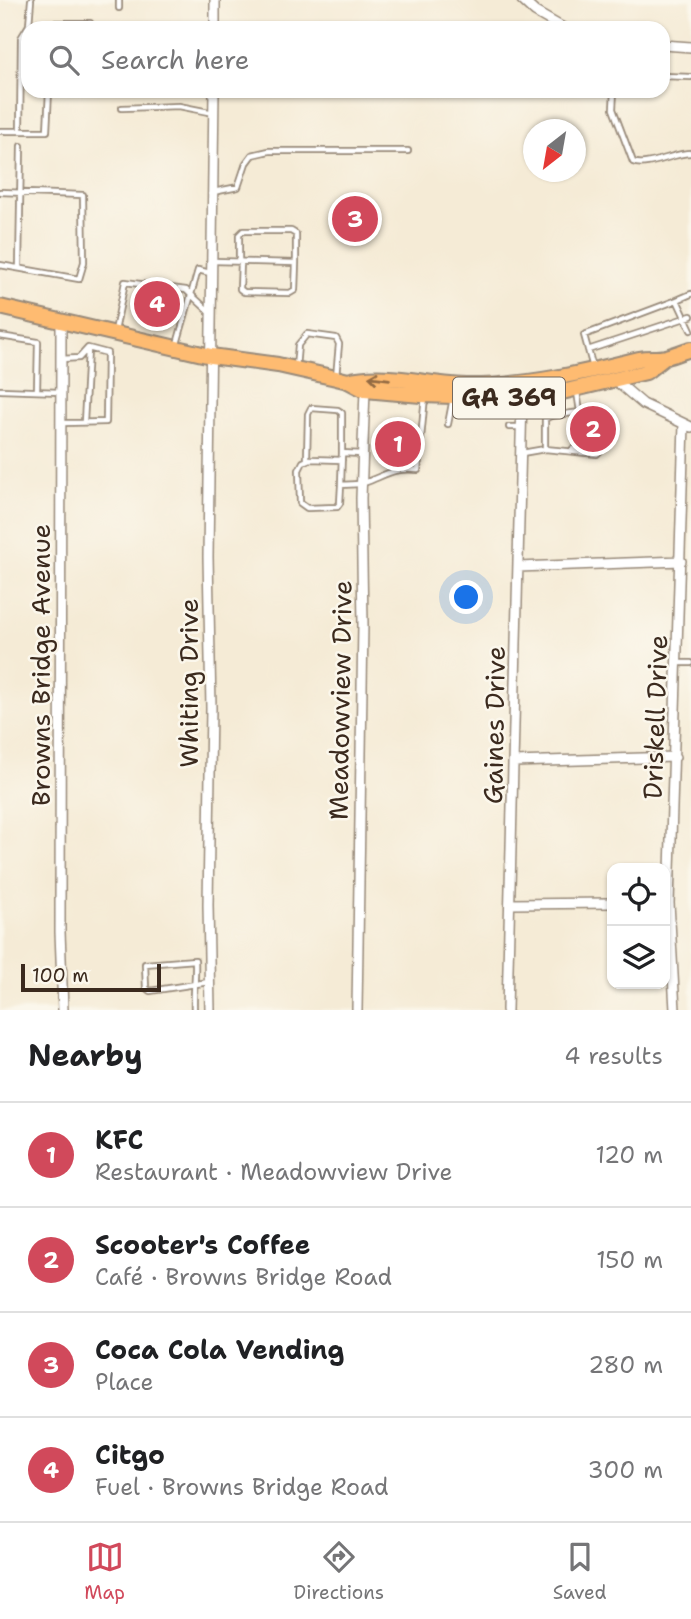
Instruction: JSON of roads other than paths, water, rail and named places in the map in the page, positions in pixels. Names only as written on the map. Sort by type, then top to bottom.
[{"type":"main road","name":"GA 369","points":[[0,307],[211,356],[278,365],[342,379],[365,390],[425,396],[522,398],[577,390],[646,372],[664,358]]},
{"type":"main road","name":"GA 369","points":[[342,379],[367,376],[425,384],[470,386],[559,378],[642,358],[664,358],[691,349]]},
{"type":"street","points":[[215,0],[215,21]]},
{"type":"street","points":[[528,2],[554,21]]},
{"type":"street","points":[[670,46],[691,47]]},
{"type":"street","name":"Whiting Drive","points":[[210,1010],[208,905],[211,708],[208,556],[214,98]]},
{"type":"street","name":"Browns Bridge Avenue","points":[[61,320],[60,932],[63,1010]]},
{"type":"street","points":[[615,380],[643,404],[688,425]]},
{"type":"street","name":"Meadowview Drive","points":[[357,1010],[363,624],[361,484],[365,390]]},
{"type":"street","name":"Gaines Drive","points":[[507,1010],[522,398]]},
{"type":"street","name":"Driskell Drive","points":[[669,863],[688,425]]},
{"type":"street","points":[[518,567],[681,561]]},
{"type":"street","points":[[514,762],[676,757]]},
{"type":"street","points":[[510,904],[607,903]]},
{"type":"street","name":"Driskell Drive","points":[[669,926],[675,1010]]},
{"type":"lane","points":[[29,21],[31,0]]},
{"type":"lane","points":[[119,0],[119,8]]},
{"type":"lane","points":[[20,131],[21,38]]},
{"type":"lane","points":[[670,76],[691,78]]},
{"type":"lane","points":[[0,131],[47,131],[48,98]]},
{"type":"lane","points":[[613,98],[612,109],[633,162],[646,163],[678,153],[691,153]]},
{"type":"lane","points":[[122,108],[179,106],[214,113]]},
{"type":"lane","points":[[19,268],[21,146]]},
{"type":"lane","points":[[213,192],[238,187],[246,163],[252,155],[269,151],[408,151]]},
{"type":"lane","points":[[0,191],[83,194],[83,262],[79,279],[0,265]]},
{"type":"lane","points":[[243,230],[290,231],[296,234],[296,263],[295,290],[290,293],[244,292],[240,289],[239,235],[243,230]]},
{"type":"lane","points":[[212,261],[296,263]]},
{"type":"lane","points":[[175,348],[198,270],[212,273]]},
{"type":"lane","points":[[114,334],[125,282],[186,290],[211,313]]},
{"type":"lane","points":[[594,371],[584,335],[691,294]]},
{"type":"lane","points":[[677,300],[688,317],[691,330]]},
{"type":"lane","points":[[588,350],[688,317]]},
{"type":"lane","points":[[295,370],[298,345],[307,334],[336,338],[342,379]]},
{"type":"lane","points":[[0,336],[38,342],[37,391]]},
{"type":"lane","points":[[61,359],[79,358],[88,348]]},
{"type":"lane","points":[[61,423],[106,422],[107,353],[88,348]]},
{"type":"lane","points":[[84,422],[88,348]]},
{"type":"lane","points":[[0,390],[61,392]]},
{"type":"lane","points":[[577,390],[580,412]]},
{"type":"lane","points":[[341,485],[361,484],[403,468],[418,470],[425,396]]},
{"type":"lane","points":[[449,424],[454,397]]},
{"type":"lane","points":[[312,408],[342,413],[342,457],[340,499],[337,507],[301,506],[299,470],[307,460],[308,412],[312,408]]},
{"type":"lane","points":[[521,453],[545,449],[597,454],[606,446],[608,424],[602,415],[580,412],[551,416],[545,419],[545,449]]},
{"type":"lane","points":[[509,427],[521,428]]},
{"type":"lane","points":[[307,460],[363,454]]},
{"type":"lane","points":[[678,663],[691,663]]},
{"type":"lane","points":[[194,1010],[194,984],[195,963],[193,959],[145,964],[147,990],[194,984],[209,982]]},
{"type":"place","name":"Coca Cola Vending","points":[[355,219]]},
{"type":"place","name":"Citgo","points":[[157,304]]},
{"type":"place","name":"Scooter's Coffee","points":[[593,429]]},
{"type":"place","name":"KFC","points":[[398,444]]}]
